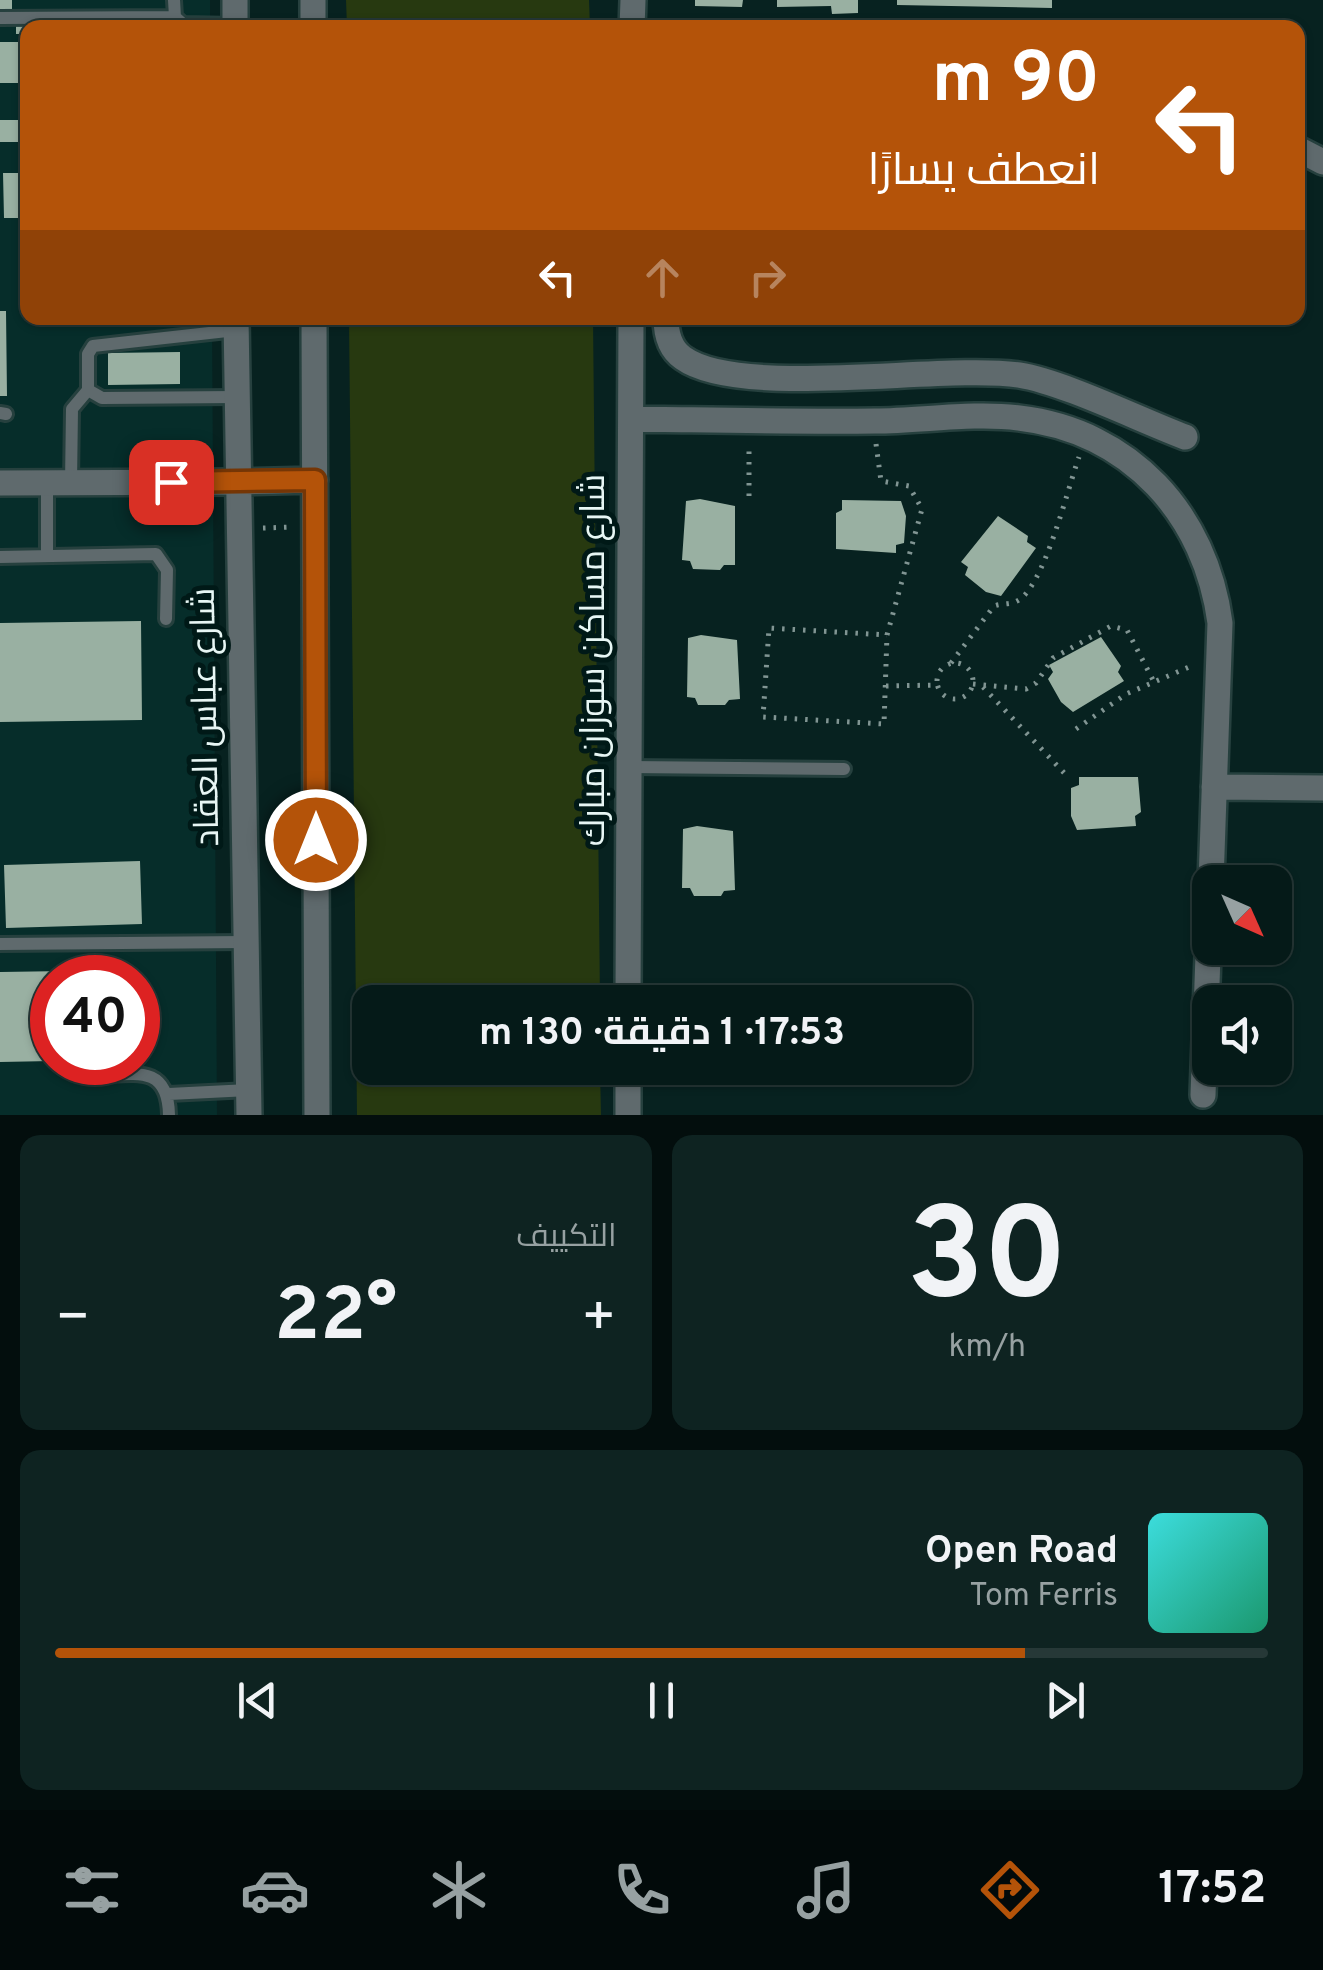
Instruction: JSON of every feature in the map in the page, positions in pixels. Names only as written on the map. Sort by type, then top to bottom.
[{"type":"street","name":"شارع عباس العقاد","points":[[236,325],[249,1103]]},
{"type":"street","points":[[314,325],[318,1115]]},
{"type":"street","name":"شارع مساكن سوزان مبارك","points":[[628,985],[631,325]]},
{"type":"street","points":[[667,325],[670,342],[680,356],[694,364],[765,377],[1024,376],[1184,436]]},
{"type":"street","points":[[1018,418],[1024,376]]},
{"type":"street","points":[[631,419],[1018,418],[1087,435],[1122,454],[1166,492],[1191,528],[1209,567],[1220,623],[1212,865]]},
{"type":"street","points":[[0,483],[315,480]]},
{"type":"street","points":[[1214,786],[1323,788]]},
{"type":"street","points":[[1203,1095],[1208,965]]},
{"type":"street","points":[[628,1085],[628,1115]]},
{"type":"lane","points":[[174,0],[175,17]]},
{"type":"lane","points":[[0,18],[178,20]]},
{"type":"lane","points":[[47,556],[72,410],[88,390],[88,354],[93,346],[230,325]]},
{"type":"lane","points":[[88,390],[102,398],[237,396]]},
{"type":"lane","points":[[0,557],[156,554],[167,570],[166,619]]},
{"type":"lane","points":[[629,766],[844,769]]},
{"type":"lane","points":[[0,944],[246,942]]},
{"type":"lane","points":[[160,1084],[169,1094],[249,1103]]},
{"type":"lane","points":[[169,1094],[169,1115]]},
{"type":"path","points":[[749,496],[750,421]]},
{"type":"path","points":[[877,421],[877,473],[881,481],[909,486],[922,509],[888,636],[884,724],[763,717],[769,628],[888,636]]},
{"type":"path","points":[[951,663],[969,669],[973,684],[966,696],[954,700],[943,695],[937,685],[942,668],[951,663],[994,606],[1022,598],[1049,554],[1054,522],[1087,435]]},
{"type":"path","points":[[238,528],[315,526]]},
{"type":"path","points":[[973,684],[1026,690],[1036,683],[1053,658],[1112,626],[1126,630],[1154,680]]},
{"type":"path","points":[[1076,729],[1100,710],[1154,680],[1190,667]]},
{"type":"path","points":[[886,686],[937,685]]},
{"type":"path","points":[[982,686],[1067,776]]},
{"type":"shaded area","points":[[0,0],[210,0],[210,20],[20,20],[20,325],[212,325],[217,1115],[0,1115]]},
{"type":"green space","points":[[346,0],[589,0],[590,20],[347,20]]},
{"type":"green space","points":[[349,325],[593,325],[600,985],[356,985]]},
{"type":"green space","points":[[357,1085],[600,1085],[601,1115],[357,1115]]},
{"type":"building","points":[[0,0],[12,0],[12,18],[0,18]]},
{"type":"building","points":[[695,0],[743,0],[742,7],[695,6]]},
{"type":"building","points":[[777,0],[858,0],[858,13],[832,14],[831,6],[777,7]]},
{"type":"building","points":[[897,0],[1052,0],[1052,8],[897,5]]},
{"type":"building","points":[[0,42],[20,42],[20,83],[0,83]]},
{"type":"building","points":[[0,120],[20,120],[20,142],[0,142]]},
{"type":"building","points":[[3,173],[20,173],[20,218],[4,218]]},
{"type":"building","points":[[0,311],[6,311],[7,396],[0,396]]},
{"type":"building","points":[[180,352],[180,384],[108,385],[108,353]]},
{"type":"building","points":[[700,499],[735,506],[735,565],[724,565],[720,570],[693,569],[690,561],[682,560],[686,501]]},
{"type":"building","points":[[842,500],[901,501],[906,516],[904,543],[896,545],[896,553],[836,549],[836,513],[842,510]]},
{"type":"building","points":[[998,516],[1028,536],[1027,542],[1036,548],[1001,596],[986,592],[965,575],[968,567],[961,562]]},
{"type":"building","points":[[141,621],[142,720],[0,722],[0,623]]},
{"type":"building","points":[[701,635],[737,640],[740,699],[729,700],[725,705],[698,705],[695,698],[687,697],[688,638]]},
{"type":"building","points":[[1101,637],[1121,666],[1118,672],[1124,681],[1073,712],[1061,702],[1048,679],[1053,672],[1049,665]]},
{"type":"building","points":[[1079,777],[1138,777],[1141,812],[1135,816],[1136,826],[1077,830],[1071,816],[1071,788],[1079,785]]},
{"type":"building","points":[[697,826],[733,831],[735,890],[724,891],[721,896],[694,896],[690,888],[682,888],[683,829]]},
{"type":"building","points":[[140,861],[142,924],[6,928],[4,865]]},
{"type":"building","points":[[0,972],[30,972],[30,1061],[0,1062]]},
{"type":"route","points":[[171,482],[315,480],[316,840]]}]
